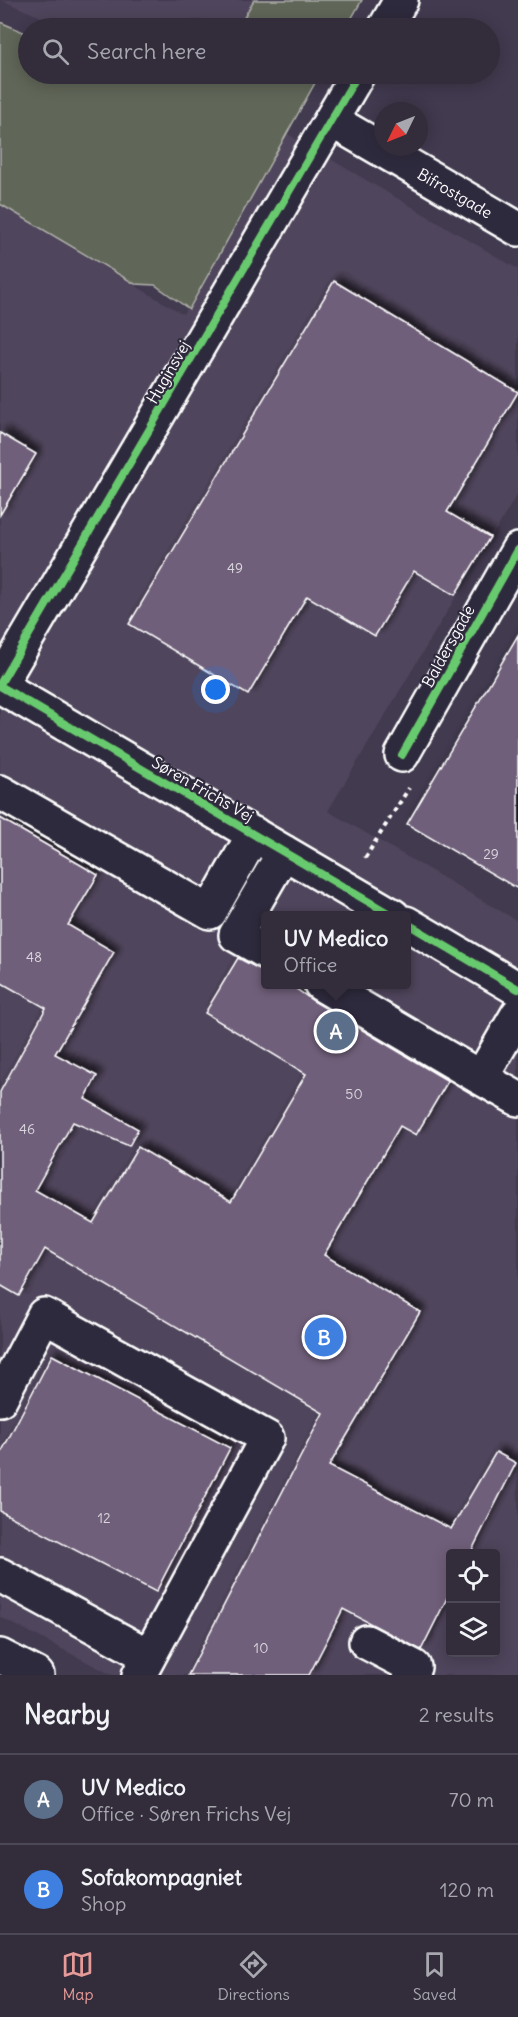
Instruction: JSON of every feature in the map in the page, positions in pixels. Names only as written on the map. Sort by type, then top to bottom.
[{"type":"street","points":[[391,18],[401,0]]},
{"type":"street","name":"Huginsvej","points":[[0,685],[352,84]]},
{"type":"street","name":"Bifrostgade","points":[[331,120],[518,229]]},
{"type":"street","name":"Baldersgade","points":[[402,754],[518,550]]},
{"type":"street","name":"Søren Frichs Vej","points":[[0,685],[386,911]]},
{"type":"street","points":[[0,792],[210,912],[254,834]]},
{"type":"street","points":[[261,949],[236,935],[284,852]]},
{"type":"street","points":[[411,927],[518,989]]},
{"type":"street","points":[[330,989],[518,1099]]},
{"type":"street","points":[[481,1078],[518,1014]]},
{"type":"street","points":[[0,1399],[44,1315],[267,1438],[144,1666],[0,1575]]},
{"type":"street","points":[[366,1642],[414,1667],[410,1675]]},
{"type":"street","points":[[0,1656],[37,1675]]},
{"type":"path","points":[[346,888],[422,767],[402,754]]},
{"type":"shaded area","points":[[1,0],[253,0],[244,18],[43,18]]},
{"type":"shaded area","points":[[286,133],[518,269],[518,493],[328,811],[518,921],[518,1675],[112,1675],[0,1617],[0,205],[183,314]]},
{"type":"green space","points":[[254,0],[362,0],[352,18],[244,18]]},
{"type":"green space","points":[[0,22],[18,30],[18,84],[314,84],[189,309],[155,285],[135,284],[0,204]]},
{"type":"building","points":[[334,281],[518,392],[447,512],[490,537],[455,595],[414,571],[375,636],[307,596],[248,695],[129,624]]},
{"type":"building","points":[[0,433],[36,454],[0,515]]},
{"type":"building","points":[[518,635],[518,889],[407,824]]},
{"type":"building","points":[[0,818],[98,875],[68,925],[114,952],[55,1054],[97,1076],[85,1099],[138,1129],[129,1146],[73,1122],[35,1190],[93,1223],[138,1147],[231,1202],[306,1074],[205,1013],[238,958],[261,969],[261,989],[296,989],[448,1081],[416,1135],[400,1126],[324,1255],[420,1312],[329,1466],[451,1529],[496,1452],[516,1463],[473,1549],[446,1549],[446,1600],[421,1650],[343,1609],[309,1675],[188,1675],[323,1413],[45,1249],[19,1296],[0,1285],[0,1092],[46,1008],[0,982]]},
{"type":"building","points":[[52,1355],[230,1448],[156,1592],[0,1511],[0,1455]]},
{"type":"cycle path","points":[[0,684],[352,84]]},
{"type":"cycle path","points":[[402,755],[518,550]]},
{"type":"cycle path","points":[[0,686],[384,911]]},
{"type":"cycle path","points":[[411,926],[518,989]]},
{"type":"place","name":"UV Medico","points":[[336,1031]]},
{"type":"place","name":"Sofakompagniet","points":[[324,1337]]}]
